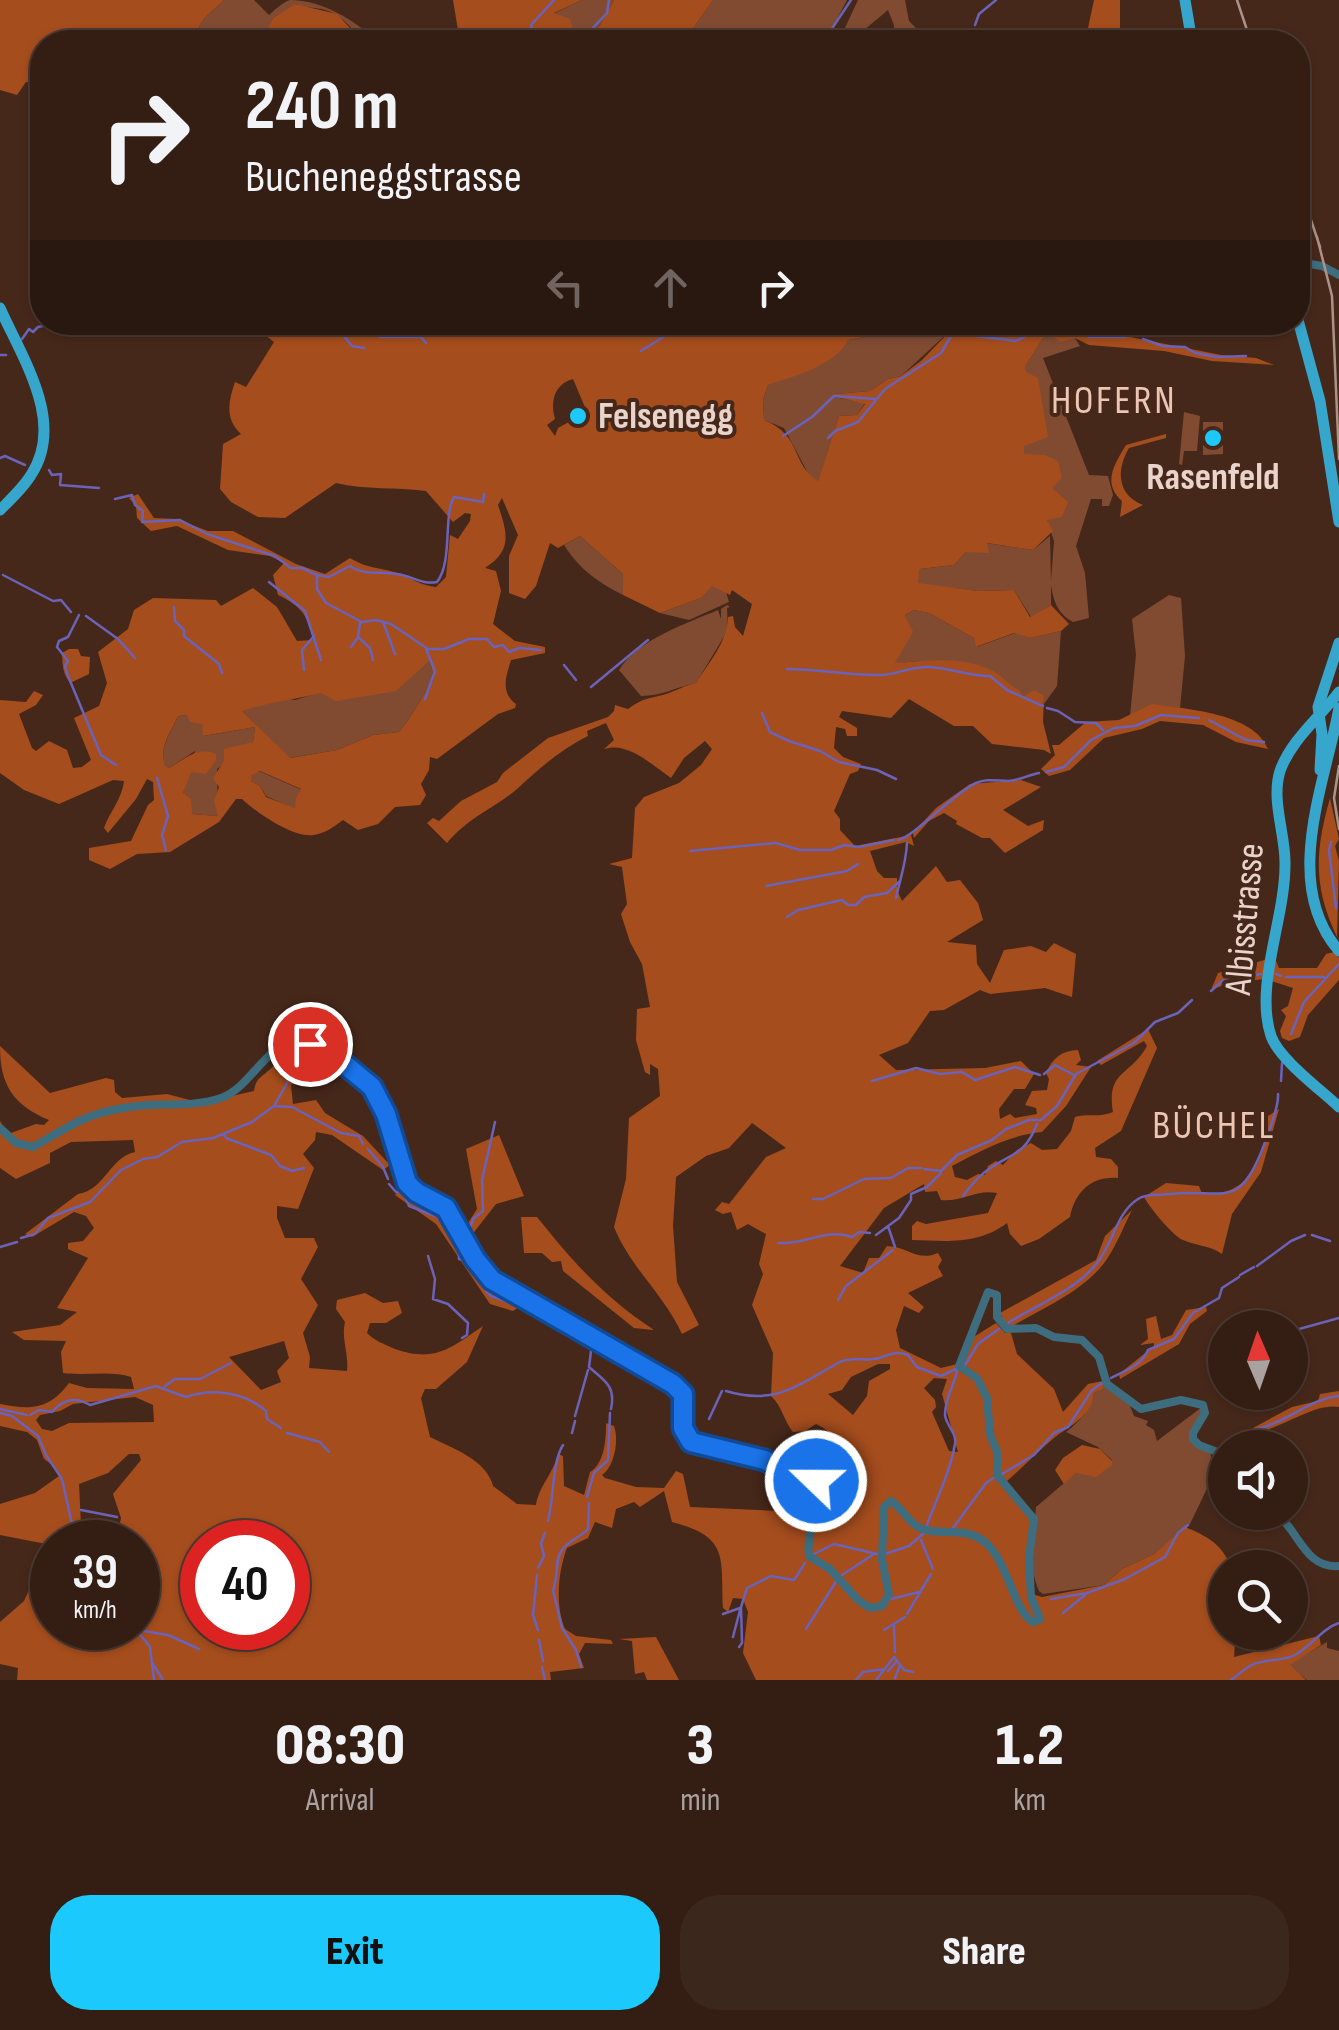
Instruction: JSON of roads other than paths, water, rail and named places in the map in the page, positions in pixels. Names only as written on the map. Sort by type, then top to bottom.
[{"type":"main road","points":[[1185,0],[1190,30]]},
{"type":"main road","points":[[0,308],[40,401],[44,432],[34,470],[0,510]]},
{"type":"main road","points":[[1302,335],[1317,387],[1339,522]]},
{"type":"main road","points":[[1332,705],[1318,707],[1339,644]]},
{"type":"main road","points":[[1332,705],[1321,762],[1309,877],[1320,923],[1339,951]]},
{"type":"main road","points":[[1312,840],[1332,705]]},
{"type":"main road","name":"Albisstrasse","points":[[1332,705],[1286,758],[1277,786],[1285,875],[1281,920],[1266,989],[1270,1026],[1281,1049],[1339,1107]]},
{"type":"main road","points":[[1323,802],[1339,726]]},
{"type":"main road","points":[[1312,840],[1338,754]]},
{"type":"street","points":[[1310,263],[1339,275]]},
{"type":"street","points":[[0,1128],[16,1143],[33,1147],[86,1117],[127,1107],[219,1099],[241,1086],[274,1053],[288,1045],[306,1043],[326,1049],[376,1092],[407,1183],[446,1208],[475,1259],[492,1280],[673,1384],[683,1394],[683,1428],[691,1442],[765,1460],[784,1471],[815,1480],[818,1489],[814,1528],[807,1548],[809,1556],[830,1569],[868,1607],[882,1606],[889,1596],[882,1540],[884,1508],[891,1501],[923,1530],[954,1531],[984,1541],[1013,1584],[1022,1614],[1032,1622],[1040,1620],[1031,1597],[1029,1558],[1034,1519],[998,1476],[987,1398],[976,1377],[959,1365],[985,1296],[990,1292],[996,1295],[996,1315],[1003,1327],[1036,1328],[1057,1337],[1082,1340],[1098,1357],[1107,1384],[1138,1408],[1149,1410],[1180,1400],[1200,1403],[1205,1414],[1193,1439],[1208,1448]]},
{"type":"street","points":[[1292,1530],[1316,1562],[1327,1567],[1339,1566]]},
{"type":"waterway","points":[[532,30],[531,25],[554,0]]},
{"type":"waterway","points":[[591,30],[607,13],[609,0]]},
{"type":"waterway","points":[[831,30],[851,0]]},
{"type":"waterway","points":[[975,25],[979,14],[996,0]]},
{"type":"waterway","points":[[22,339],[30,330]]},
{"type":"waterway","points":[[343,335],[352,346],[364,348]]},
{"type":"waterway","points":[[377,335],[421,337],[426,343]]},
{"type":"waterway","points":[[641,351],[666,335]]},
{"type":"waterway","points":[[828,438],[858,422],[885,389],[941,353],[956,335]]},
{"type":"waterway","points":[[968,335],[1016,341],[1028,335]]},
{"type":"waterway","points":[[1085,335],[1126,337]]},
{"type":"waterway","points":[[1143,339],[1217,357],[1246,356]]},
{"type":"waterway","points":[[0,355],[6,355]]},
{"type":"waterway","points":[[783,436],[834,396],[876,399]]},
{"type":"waterway","points":[[0,458],[5,456],[25,465]]},
{"type":"waterway","points":[[49,470],[52,475],[61,474],[60,485],[99,488]]},
{"type":"waterway","points":[[317,575],[329,577],[350,566],[437,582],[445,563],[454,497],[483,502],[484,494]]},
{"type":"waterway","points":[[115,499],[132,495],[135,505],[143,511],[142,522],[180,520],[207,534],[275,556],[291,568],[317,575],[317,589],[326,603],[362,622],[391,624],[428,649],[444,649],[469,639],[487,639],[494,647],[503,645],[509,652],[519,648],[541,650]]},
{"type":"waterway","points":[[3,575],[53,601],[61,600],[71,612]]},
{"type":"waterway","points":[[269,582],[305,611],[321,660]]},
{"type":"waterway","points":[[174,607],[175,621],[184,630],[184,636],[219,664],[222,673]]},
{"type":"waterway","points":[[79,615],[68,637],[59,641],[57,647],[68,661],[68,676],[101,755],[116,765]]},
{"type":"waterway","points":[[86,616],[118,639],[135,658]]},
{"type":"waterway","points":[[383,622],[395,654]]},
{"type":"waterway","points":[[360,623],[358,637],[370,648],[373,660]]},
{"type":"waterway","points":[[304,670],[302,650],[314,636]]},
{"type":"waterway","points":[[351,647],[358,637]]},
{"type":"waterway","points":[[591,687],[648,640]]},
{"type":"waterway","points":[[425,699],[435,671],[426,649]]},
{"type":"waterway","points":[[564,665],[576,680]]},
{"type":"waterway","points":[[787,669],[882,675],[937,668],[990,676],[1007,690],[1043,706]]},
{"type":"waterway","points":[[1047,708],[1075,722],[1096,723],[1103,730]]},
{"type":"waterway","points":[[762,713],[770,732],[839,762],[877,770],[896,779]]},
{"type":"waterway","points":[[1046,772],[1064,767],[1091,740],[1114,728],[1135,726],[1161,715],[1199,718]]},
{"type":"waterway","points":[[1209,720],[1246,740],[1264,742]]},
{"type":"waterway","points":[[898,840],[976,783],[1012,781],[1039,773]]},
{"type":"waterway","points":[[157,778],[168,816],[162,835],[166,850]]},
{"type":"waterway","points":[[690,851],[776,843],[800,850],[831,850],[894,840]]},
{"type":"waterway","points":[[1331,842],[1336,908]]},
{"type":"waterway","points":[[896,898],[907,843]]},
{"type":"waterway","points":[[766,886],[847,871],[858,864]]},
{"type":"waterway","points":[[787,917],[798,910],[842,900],[856,905],[864,897],[887,893],[900,881]]},
{"type":"waterway","points":[[1291,1034],[1304,1002],[1339,964]]},
{"type":"waterway","points":[[1211,991],[1222,981],[1261,974]]},
{"type":"waterway","points":[[1276,974],[1281,976]]},
{"type":"waterway","points":[[1286,977],[1324,977]]},
{"type":"waterway","points":[[924,1169],[941,1171],[957,1155],[992,1140],[1006,1129],[1041,1120],[1057,1106],[1076,1074],[1134,1043],[1155,1022],[1178,1013],[1192,1000]]},
{"type":"waterway","points":[[322,1038],[329,1030],[329,1020]]},
{"type":"waterway","points":[[1281,1081],[1282,1063]]},
{"type":"waterway","points":[[1044,1074],[1055,1065],[1074,1075]]},
{"type":"waterway","points":[[872,1081],[916,1068],[940,1074],[962,1072],[975,1080],[1015,1067],[1040,1075]]},
{"type":"waterway","points":[[274,1106],[290,1078]]},
{"type":"waterway","points":[[1008,1323],[1067,1290],[1088,1273],[1125,1212],[1138,1199],[1153,1195],[1217,1194],[1237,1188],[1255,1166],[1278,1094]]},
{"type":"waterway","points":[[21,1238],[35,1234],[48,1218],[90,1202],[121,1170],[157,1157],[182,1142],[213,1138],[252,1122],[274,1106],[292,1107],[341,1133],[359,1136],[363,1144]]},
{"type":"waterway","points":[[464,1235],[483,1211],[482,1180],[495,1122]]},
{"type":"waterway","points":[[963,1196],[984,1173],[1024,1147],[1037,1124]]},
{"type":"waterway","points":[[224,1134],[271,1155],[280,1166],[292,1171],[304,1168]]},
{"type":"waterway","points":[[368,1149],[388,1179]]},
{"type":"waterway","points":[[813,1199],[823,1199],[864,1179],[891,1178],[908,1168],[921,1168]]},
{"type":"waterway","points":[[911,1194],[927,1187],[941,1173]]},
{"type":"waterway","points":[[389,1184],[396,1192],[403,1192],[409,1206],[435,1216]]},
{"type":"waterway","points":[[876,1235],[899,1218],[911,1196]]},
{"type":"waterway","points":[[438,1218],[459,1239],[459,1259],[467,1261]]},
{"type":"waterway","points":[[888,1226],[895,1247]]},
{"type":"waterway","points":[[778,1243],[870,1233]]},
{"type":"waterway","points":[[1257,1266],[1305,1235]]},
{"type":"waterway","points":[[1312,1235],[1330,1241]]},
{"type":"waterway","points":[[0,1247],[17,1242]]},
{"type":"waterway","points":[[838,1300],[846,1286],[893,1250]]},
{"type":"waterway","points":[[428,1256],[435,1279],[433,1299],[448,1304],[468,1323],[467,1335],[462,1338]]},
{"type":"waterway","points":[[470,1263],[473,1274],[485,1282],[491,1296],[544,1315],[592,1343],[589,1367],[610,1389],[611,1409]]},
{"type":"waterway","points":[[1240,1275],[1254,1267]]},
{"type":"waterway","points":[[1111,1378],[1137,1364],[1148,1350],[1174,1339],[1193,1313],[1219,1298],[1222,1288],[1239,1277]]},
{"type":"waterway","points":[[1308,1327],[1339,1318]]},
{"type":"waterway","points":[[965,1365],[978,1344],[999,1329]]},
{"type":"waterway","points":[[726,1391],[773,1394],[844,1360],[874,1359],[896,1353],[908,1355],[917,1367],[941,1376],[956,1369]]},
{"type":"waterway","points":[[165,1386],[175,1379],[200,1379],[231,1363]]},
{"type":"waterway","points":[[575,1416],[588,1370]]},
{"type":"waterway","points":[[927,1525],[955,1444],[945,1415],[957,1371]]},
{"type":"waterway","points":[[1002,1474],[1034,1455],[1054,1433],[1068,1427],[1092,1390],[1102,1383]]},
{"type":"waterway","points":[[30,1415],[39,1410],[52,1412],[70,1400],[90,1405],[156,1386],[186,1397],[217,1392],[238,1396],[266,1411],[267,1419],[281,1428]]},
{"type":"waterway","points":[[709,1419],[722,1391]]},
{"type":"waterway","points":[[1257,1430],[1339,1396]]},
{"type":"waterway","points":[[0,1409],[27,1415]]},
{"type":"waterway","points":[[0,1413],[12,1416],[38,1436],[62,1479],[71,1520]]},
{"type":"waterway","points":[[587,1497],[594,1473],[608,1460],[610,1413]]},
{"type":"waterway","points":[[572,1433],[575,1421]]},
{"type":"waterway","points":[[287,1433],[320,1442],[329,1452]]},
{"type":"waterway","points":[[548,1521],[563,1445]]},
{"type":"waterway","points":[[953,1528],[986,1483],[995,1477]]},
{"type":"waterway","points":[[581,1667],[562,1628],[553,1590],[560,1554],[588,1529],[589,1503]]},
{"type":"waterway","points":[[81,1510],[117,1517]]},
{"type":"waterway","points":[[1051,1599],[1087,1593],[1125,1579],[1165,1557],[1178,1533],[1188,1525]]},
{"type":"waterway","points":[[538,1568],[544,1556],[541,1543],[545,1533]]},
{"type":"waterway","points":[[885,1554],[909,1546],[924,1533]]},
{"type":"waterway","points":[[921,1540],[933,1569]]},
{"type":"waterway","points":[[814,1554],[834,1544],[877,1554]]},
{"type":"waterway","points":[[842,1575],[874,1554]]},
{"type":"waterway","points":[[739,1647],[741,1607],[747,1588],[771,1576],[794,1580],[805,1563]]},
{"type":"waterway","points":[[907,1614],[931,1574]]},
{"type":"waterway","points":[[537,1575],[533,1615],[538,1630]]},
{"type":"waterway","points":[[806,1629],[837,1580]]},
{"type":"waterway","points":[[891,1599],[919,1592]]},
{"type":"waterway","points":[[1063,1613],[1085,1595]]},
{"type":"waterway","points":[[723,1614],[740,1608]]},
{"type":"waterway","points":[[733,1637],[740,1610]]},
{"type":"waterway","points":[[884,1630],[905,1617]]},
{"type":"waterway","points":[[1231,1680],[1255,1664],[1295,1655],[1339,1623]]},
{"type":"waterway","points":[[894,1626],[895,1652]]},
{"type":"waterway","points":[[160,1634],[180,1640]]},
{"type":"waterway","points":[[539,1640],[543,1661]]},
{"type":"waterway","points":[[150,1650],[154,1680]]},
{"type":"waterway","points":[[876,1680],[894,1657],[904,1670],[913,1672]]},
{"type":"waterway","points":[[888,1671],[897,1661]]},
{"type":"waterway","points":[[153,1664],[163,1680]]},
{"type":"waterway","points":[[895,1678],[900,1665]]},
{"type":"waterway","points":[[542,1667],[545,1680]]},
{"type":"waterway","points":[[856,1680],[863,1672],[885,1669]]},
{"type":"railway","points":[[1237,0],[1247,30]]},
{"type":"railway","points":[[1310,217],[1320,247]]},
{"type":"railway","points":[[1317,237],[1332,296],[1339,459]]},
{"type":"railway","points":[[1339,766],[1334,798],[1339,829]]},
{"type":"place","name":"Felsenegg","points":[[578,416]]},
{"type":"place","name":"Rasenfeld","points":[[1213,438]]},
{"type":"district","name":"HOFERN","points":[[1114,401]]},
{"type":"district","name":"BÜCHEL","points":[[1214,1126]]}]
